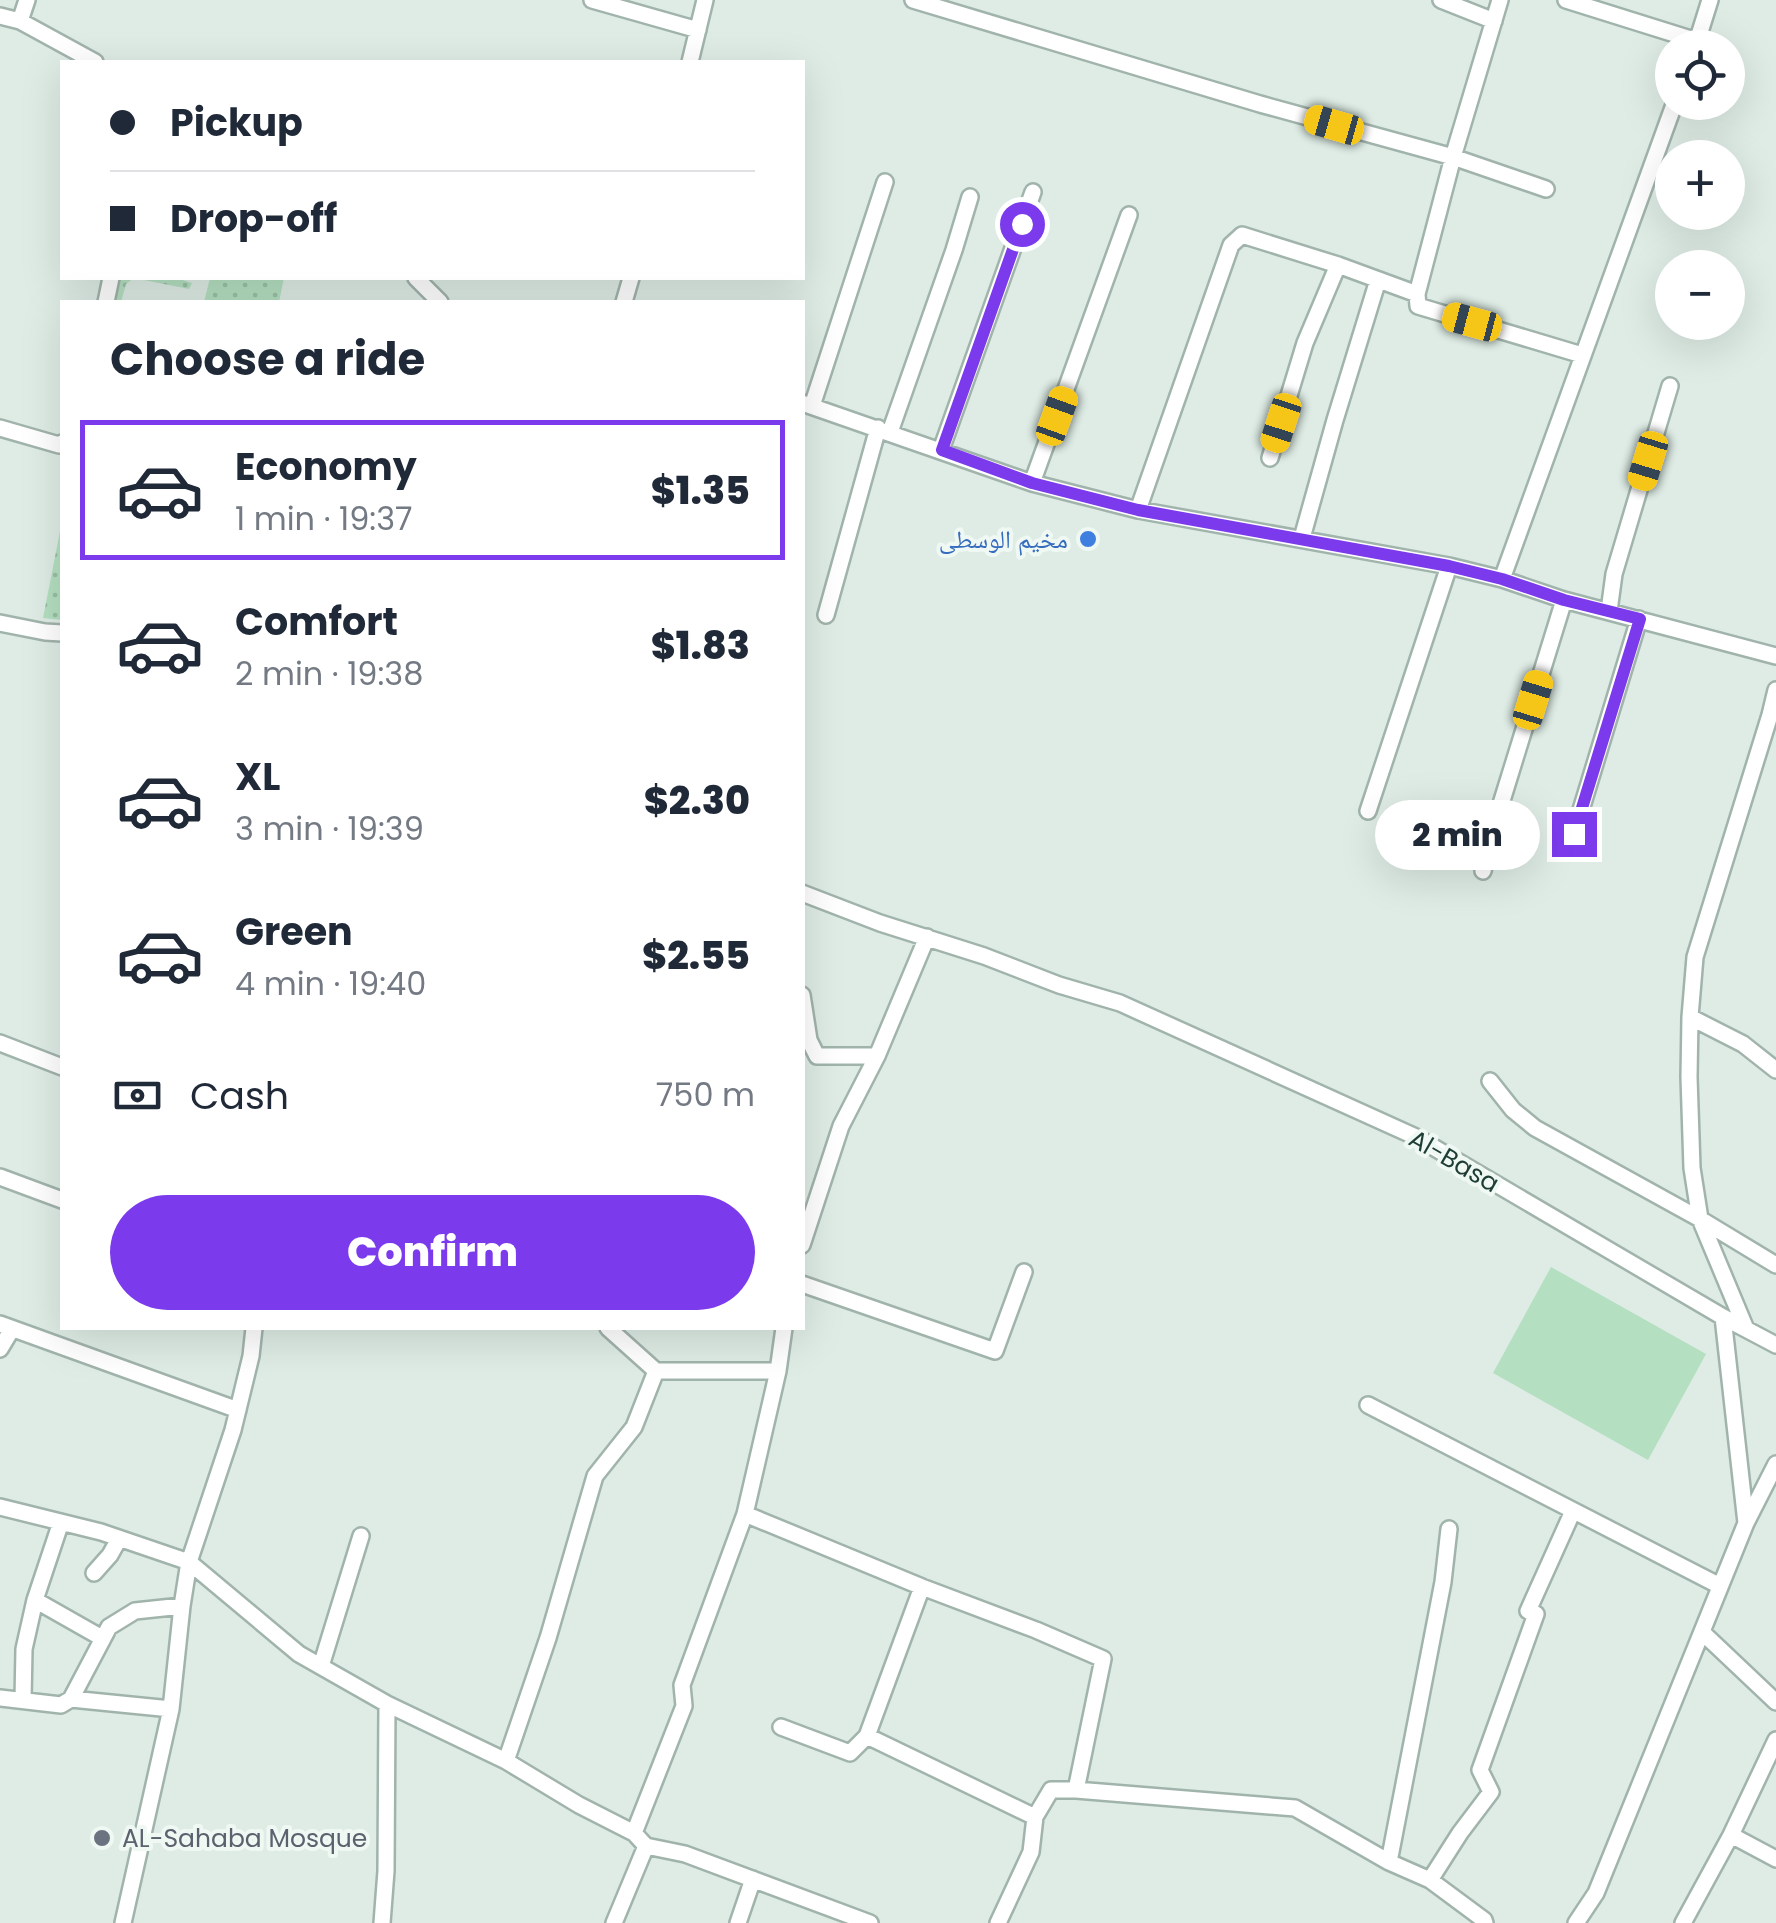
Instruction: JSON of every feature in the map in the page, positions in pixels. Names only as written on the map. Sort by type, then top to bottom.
[{"type":"street","points":[[20,21],[27,0]]},
{"type":"street","points":[[592,0],[698,30]]},
{"type":"street","points":[[690,60],[705,0]]},
{"type":"street","points":[[913,0],[1452,157],[1546,189]]},
{"type":"street","points":[[1441,0],[1494,22]]},
{"type":"street","points":[[1500,0],[1452,157],[1417,294],[1418,306],[1582,355]]},
{"type":"street","points":[[1566,0],[1614,7],[1665,30]]},
{"type":"street","points":[[1700,30],[1710,0]]},
{"type":"street","points":[[0,16],[20,21],[90,60]]},
{"type":"street","points":[[1502,579],[1668,120]]},
{"type":"street","points":[[885,182],[807,405],[1032,483],[1138,510],[1449,566],[1776,656]]},
{"type":"street","points":[[942,450],[1032,192]]},
{"type":"street","points":[[826,616],[884,430],[954,250],[970,198]]},
{"type":"street","points":[[1032,483],[1129,215]]},
{"type":"street","points":[[1138,510],[1230,244],[1242,235],[1417,294]]},
{"type":"street","points":[[1270,458],[1305,344],[1338,265]]},
{"type":"street","points":[[418,280],[438,300]]},
{"type":"street","points":[[1302,538],[1378,280]]},
{"type":"street","points":[[1609,611],[1614,574],[1670,386]]},
{"type":"street","points":[[0,428],[60,443]]},
{"type":"street","points":[[1368,811],[1449,566]]},
{"type":"street","points":[[1483,871],[1564,600]]},
{"type":"street","points":[[1574,834],[1640,619]]},
{"type":"street","points":[[0,623],[60,633]]},
{"type":"street","points":[[1746,1329],[1700,1219],[1688,1077],[1690,1017],[1695,958],[1776,690]]},
{"type":"street","name":"Al-Basa","points":[[805,894],[1120,1003],[1416,1138],[1776,1345]]},
{"type":"street","points":[[805,1236],[841,1126],[877,1056],[927,938]]},
{"type":"street","points":[[805,1014],[809,1040],[817,1056],[877,1056]]},
{"type":"street","points":[[1690,1017],[1743,1044],[1776,1070]]},
{"type":"street","points":[[0,1043],[60,1066]]},
{"type":"street","points":[[1490,1081],[1512,1110],[1535,1128],[1776,1265]]},
{"type":"street","points":[[0,1177],[60,1199]]},
{"type":"street","points":[[805,1285],[995,1351],[1024,1272]]},
{"type":"street","points":[[1723,1317],[1746,1523]]},
{"type":"street","points":[[0,1349],[6,1326],[238,1410]]},
{"type":"street","points":[[123,1923],[171,1709],[189,1562],[238,1410],[254,1330]]},
{"type":"street","points":[[610,1330],[656,1371],[778,1371]]},
{"type":"street","points":[[634,1833],[684,1706],[682,1685],[745,1514],[784,1330]]},
{"type":"street","points":[[506,1761],[548,1638],[596,1476],[634,1428],[656,1371]]},
{"type":"street","points":[[1368,1405],[1720,1586]]},
{"type":"street","points":[[1576,1923],[1596,1893],[1746,1523],[1776,1464]]},
{"type":"street","points":[[0,1507],[102,1532],[189,1562],[299,1654],[387,1704],[506,1761],[634,1833],[646,1846],[685,1854],[870,1923]]},
{"type":"street","points":[[1430,1880],[1491,1792],[1480,1770],[1536,1614],[1528,1611],[1572,1511]]},
{"type":"street","points":[[745,1514],[1103,1659],[1076,1790]]},
{"type":"street","points":[[24,1700],[24,1649],[35,1600],[61,1522]]},
{"type":"street","points":[[1389,1862],[1443,1582],[1449,1529]]},
{"type":"street","points":[[320,1666],[361,1536]]},
{"type":"street","points":[[94,1573],[119,1539]]},
{"type":"street","points":[[780,1727],[850,1753],[866,1736],[922,1586]]},
{"type":"street","points":[[35,1600],[102,1638]]},
{"type":"street","points":[[0,1698],[61,1705],[71,1698],[109,1627],[135,1611],[182,1606]]},
{"type":"street","points":[[1703,1633],[1776,1702]]},
{"type":"street","points":[[71,1698],[171,1709]]},
{"type":"street","points":[[382,1923],[387,1704]]},
{"type":"street","points":[[866,1736],[1035,1816]]},
{"type":"street","points":[[1683,1923],[1776,1740]]},
{"type":"street","points":[[998,1923],[1031,1852],[1035,1816],[1051,1790],[1076,1790],[1295,1808],[1389,1862],[1430,1880],[1485,1923]]},
{"type":"street","points":[[1731,1835],[1776,1859]]},
{"type":"street","points":[[614,1923],[646,1846]]},
{"type":"street","points":[[738,1923],[753,1879]]},
{"type":"green space","points":[[115,280],[131,280],[126,284],[122,300],[110,300]]},
{"type":"green space","points":[[144,280],[183,280],[192,283],[189,289]]},
{"type":"green space","points":[[210,280],[284,280],[279,300],[204,300]]},
{"type":"green space","points":[[60,531],[60,620],[43,618]]},
{"type":"green space","points":[[1551,1267],[1706,1354],[1648,1460],[1493,1373]]},
{"type":"place","name":"مخيم الوسطى","points":[[1088,539]]},
{"type":"place","name":"AL-Sahaba Mosque","points":[[102,1838]]},
{"type":"route","points":[[1022,224],[942,450],[1032,483],[1138,510],[1449,566],[1640,619],[1574,834]]}]
